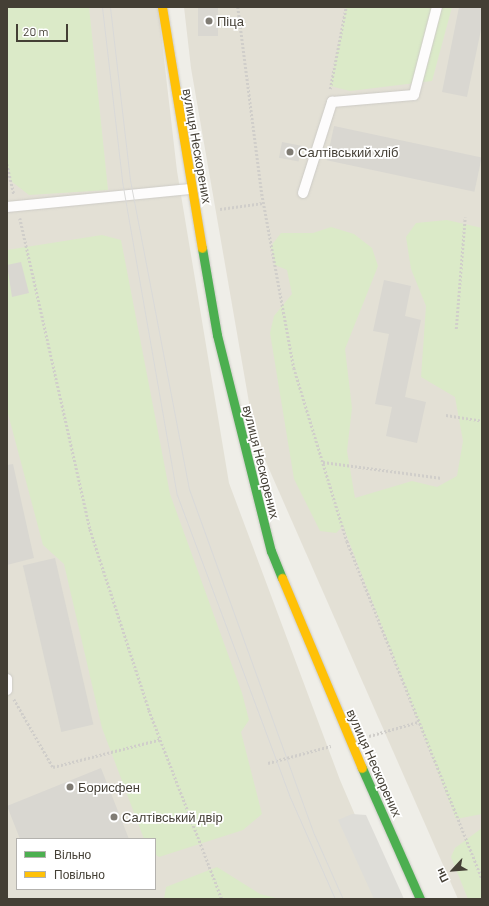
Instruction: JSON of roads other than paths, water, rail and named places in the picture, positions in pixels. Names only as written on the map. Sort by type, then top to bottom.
[{"type":"main road","name":"вулиця Нескорених","points":[[162,7],[190,189],[217,335],[271,551],[306,640],[420,899]]},
{"type":"lane","points":[[303,193],[332,102],[414,95],[438,7]]},
{"type":"lane","points":[[12,206],[190,189]]},
{"type":"lane","points":[[7,679],[8,690]]},
{"type":"tram line","points":[[102,7],[122,181],[177,495],[289,795],[335,899]]},
{"type":"tram line","points":[[110,7],[130,180],[189,489],[314,834],[343,899]]},
{"type":"place","name":"Піца","points":[[209,21]]},
{"type":"place","name":"Салтівський хліб","points":[[290,152]]},
{"type":"place","name":"Борисфен","points":[[70,787]]},
{"type":"place","name":"Салтівський двір","points":[[114,817]]}]
